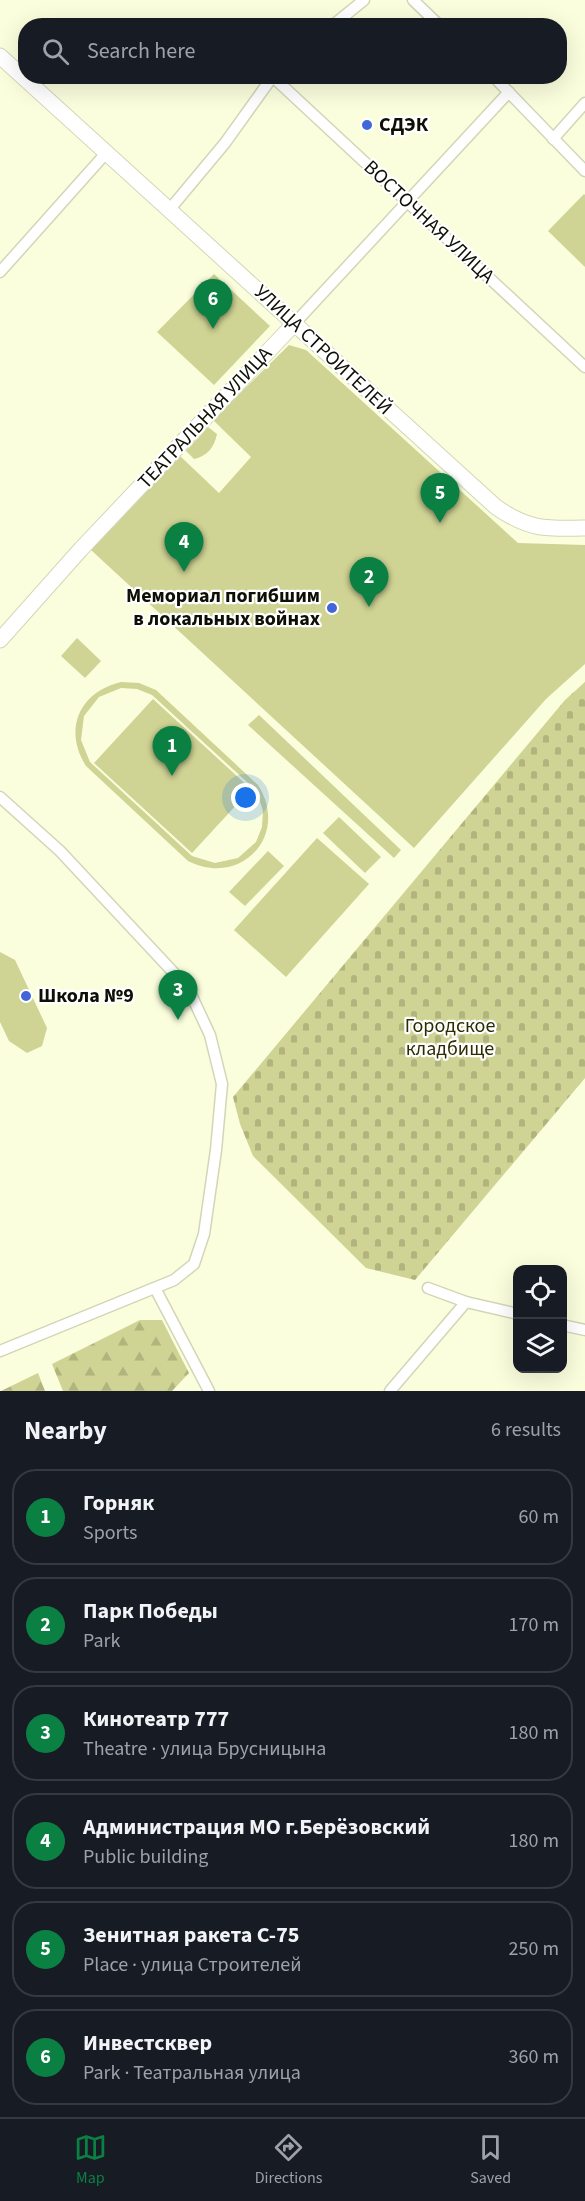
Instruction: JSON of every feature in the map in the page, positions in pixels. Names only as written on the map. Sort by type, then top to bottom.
[{"type":"main road","name":"УЛИЦА СТРОИТЕЛЕЙ","points":[[0,56],[18,72]]},
{"type":"main road","name":"УЛИЦА СТРОИТЕЛЕЙ","points":[[31,84],[496,507],[511,517],[536,527],[585,528]]},
{"type":"main road","name":"ТЕАТРАЛЬНАЯ УЛИЦА","points":[[2,634],[294,324]]},
{"type":"street","points":[[342,18],[364,0]]},
{"type":"street","points":[[413,0],[432,18]]},
{"type":"street","points":[[170,209],[225,143],[268,84]]},
{"type":"street","name":"ВОСТОЧНАЯ УЛИЦА","points":[[281,84],[585,367]]},
{"type":"street","points":[[501,84],[585,171]]},
{"type":"street","name":"ТЕАТРАЛЬНАЯ УЛИЦА","points":[[294,324],[509,92]]},
{"type":"street","points":[[553,139],[585,103]]},
{"type":"street","points":[[0,272],[107,152]]},
{"type":"street","points":[[0,797],[60,851],[188,988],[210,1035],[222,1084],[216,1150],[204,1234],[194,1264],[174,1280],[0,1351]]},
{"type":"street","points":[[155,1288],[209,1391]]},
{"type":"street","points":[[428,1288],[466,1302],[513,1313]]},
{"type":"street","points":[[390,1391],[466,1302]]},
{"type":"street","points":[[567,1326],[585,1330]]},
{"type":"green space","points":[[585,195],[585,267],[548,231]]},
{"type":"green space","points":[[214,274],[270,326],[214,385],[157,332]]},
{"type":"green space","points":[[289,345],[306,350],[518,543],[585,545],[585,664],[546,699],[414,848],[91,550],[180,456],[219,493],[251,457],[213,420]]},
{"type":"green space","points":[[208,427],[217,434],[214,443],[203,456],[194,459],[186,451]]},
{"type":"green space","points":[[77,638],[101,661],[85,678],[61,656]]},
{"type":"green space","points":[[121,682],[139,683],[156,690],[258,785],[266,804],[268,822],[264,838],[255,852],[242,862],[226,868],[208,868],[188,861],[86,766],[76,739],[79,714],[85,703],[106,687]],"holes":[[[121,688],[137,689],[152,695],[248,783],[258,795],[263,811],[262,827],[256,842],[238,858],[215,863],[192,856],[90,762],[81,740],[84,716],[99,697]]]},
{"type":"green space","name":"Городское кладбище","points":[[585,682],[585,1078],[415,1280],[366,1268],[253,1156],[240,1124],[233,1097],[565,700]]},
{"type":"green space","points":[[153,699],[251,789],[192,853],[94,763]]},
{"type":"green space","points":[[259,715],[401,850],[394,858],[248,725]]},
{"type":"green space","points":[[339,817],[381,857],[365,873],[323,833]]},
{"type":"green space","points":[[317,838],[369,884],[286,977],[234,930]]},
{"type":"green space","points":[[268,851],[284,866],[245,906],[229,892]]},
{"type":"green space","points":[[0,952],[15,960],[47,1028],[42,1046],[27,1053],[9,1041],[0,1022]]},
{"type":"green space","points":[[140,1320],[162,1320],[189,1373],[172,1391],[63,1391],[52,1364]]},
{"type":"green space","points":[[38,1373],[45,1391],[1,1391]]},
{"type":"place","name":"СДЭК","points":[[367,125]]},
{"type":"place","name":"Инвестсквер","points":[[213,329]]},
{"type":"place","name":"Зенитная ракета С-75","points":[[440,523]]},
{"type":"place","name":"Администрация МО г.Берёзовский","points":[[184,572]]},
{"type":"place","name":"Парк Победы","points":[[369,607]]},
{"type":"place","name":"Мемориал погибшим в локальных войнах","points":[[332,608]]},
{"type":"place","name":"Горняк","points":[[172,776]]},
{"type":"place","name":"Школа №9","points":[[26,996]]},
{"type":"place","name":"Кинотеатр 777","points":[[178,1020]]}]
